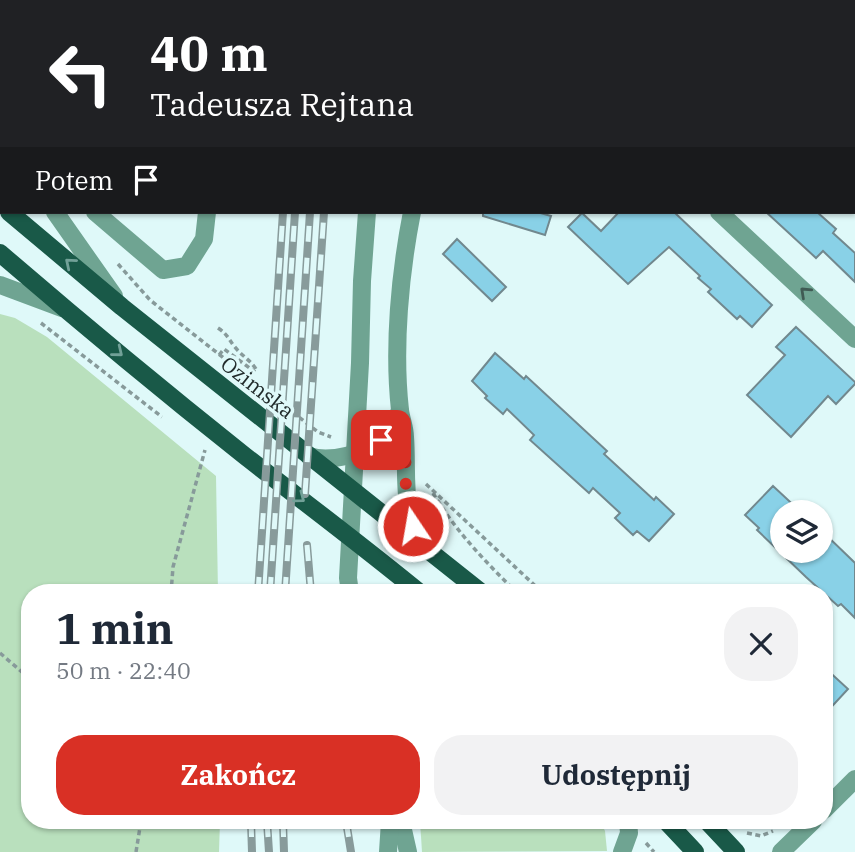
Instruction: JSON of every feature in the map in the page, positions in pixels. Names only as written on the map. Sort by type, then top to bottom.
[{"type":"main road","name":"Ozimska","points":[[11,214],[248,409],[471,584]]},
{"type":"main road","points":[[0,253],[246,456],[409,584]]},
{"type":"main road","points":[[673,829],[695,852]]},
{"type":"main road","points":[[714,829],[736,852]]},
{"type":"street","points":[[56,214],[122,307]]},
{"type":"street","points":[[97,214],[163,270],[187,266],[204,239],[206,214]]},
{"type":"street","points":[[349,584],[362,281],[368,214]]},
{"type":"street","points":[[412,214],[400,310],[400,411],[405,434],[406,499],[413,526],[426,547]]},
{"type":"street","points":[[721,214],[855,339]]},
{"type":"street","points":[[0,285],[65,309]]},
{"type":"street","points":[[309,456],[330,460],[381,440],[400,411]]},
{"type":"street","points":[[833,801],[855,779]]},
{"type":"street","points":[[388,852],[389,829]]},
{"type":"street","points":[[403,829],[408,852]]},
{"type":"street","points":[[622,852],[629,829]]},
{"type":"street","points":[[781,852],[805,829]]},
{"type":"path","points":[[117,263],[143,294],[219,355],[318,432],[337,439]]},
{"type":"path","points":[[36,319],[163,418]]},
{"type":"path","points":[[218,328],[229,335],[233,344],[256,371],[224,349],[219,355]]},
{"type":"path","points":[[172,584],[173,566],[205,450],[214,457]]},
{"type":"path","points":[[508,584],[468,543],[447,517],[432,490],[533,584]]},
{"type":"path","points":[[0,653],[21,672]]},
{"type":"path","points":[[136,852],[140,829]]},
{"type":"path","points":[[741,830],[761,836],[775,829]]},
{"type":"green space","points":[[0,314],[15,318],[47,337],[216,476],[218,584],[21,584],[21,829],[220,829],[219,852],[0,852]]},
{"type":"green space","points":[[421,829],[604,829],[607,851],[422,852]]},
{"type":"building","points":[[544,214],[551,216],[545,235],[483,216]]},
{"type":"building","points":[[583,214],[601,231],[617,214],[676,214],[772,305],[752,327],[740,316],[737,319],[708,292],[711,289],[698,278],[700,276],[669,247],[628,284],[568,227]]},
{"type":"building","points":[[768,214],[819,214],[836,229],[833,233],[855,253],[855,282],[823,251],[816,258]]},
{"type":"building","points":[[457,239],[506,287],[492,301],[443,254]]},
{"type":"building","points":[[796,327],[855,384],[836,404],[828,396],[791,437],[747,395],[785,355],[776,347]]},
{"type":"building","points":[[495,353],[524,379],[526,376],[607,451],[604,454],[654,500],[656,497],[674,514],[649,541],[637,531],[633,535],[615,518],[620,513],[593,488],[589,493],[530,440],[534,435],[507,409],[503,414],[485,398],[487,396],[472,381]]},
{"type":"building","points":[[773,486],[788,500],[770,500],[770,542],[757,530],[759,528],[745,515]]},
{"type":"building","points":[[833,542],[855,563],[855,618],[841,604],[838,606],[833,601],[833,584],[814,584],[791,563],[833,563]]},
{"type":"building","points":[[833,675],[848,689],[833,705]]},
{"type":"railway","points":[[259,584],[283,214]]},
{"type":"railway","points":[[271,584],[295,214]]},
{"type":"railway","points":[[286,584],[310,214]]},
{"type":"railway","points":[[305,494],[324,214]]},
{"type":"railway","points":[[307,545],[310,584]]},
{"type":"railway","points":[[251,829],[252,852]]},
{"type":"railway","points":[[268,829],[269,852]]},
{"type":"railway","points":[[283,829],[284,852]]},
{"type":"railway","points":[[347,829],[351,852]]},
{"type":"route","points":[[381,440],[400,411],[405,434],[406,499],[413,526]]}]
